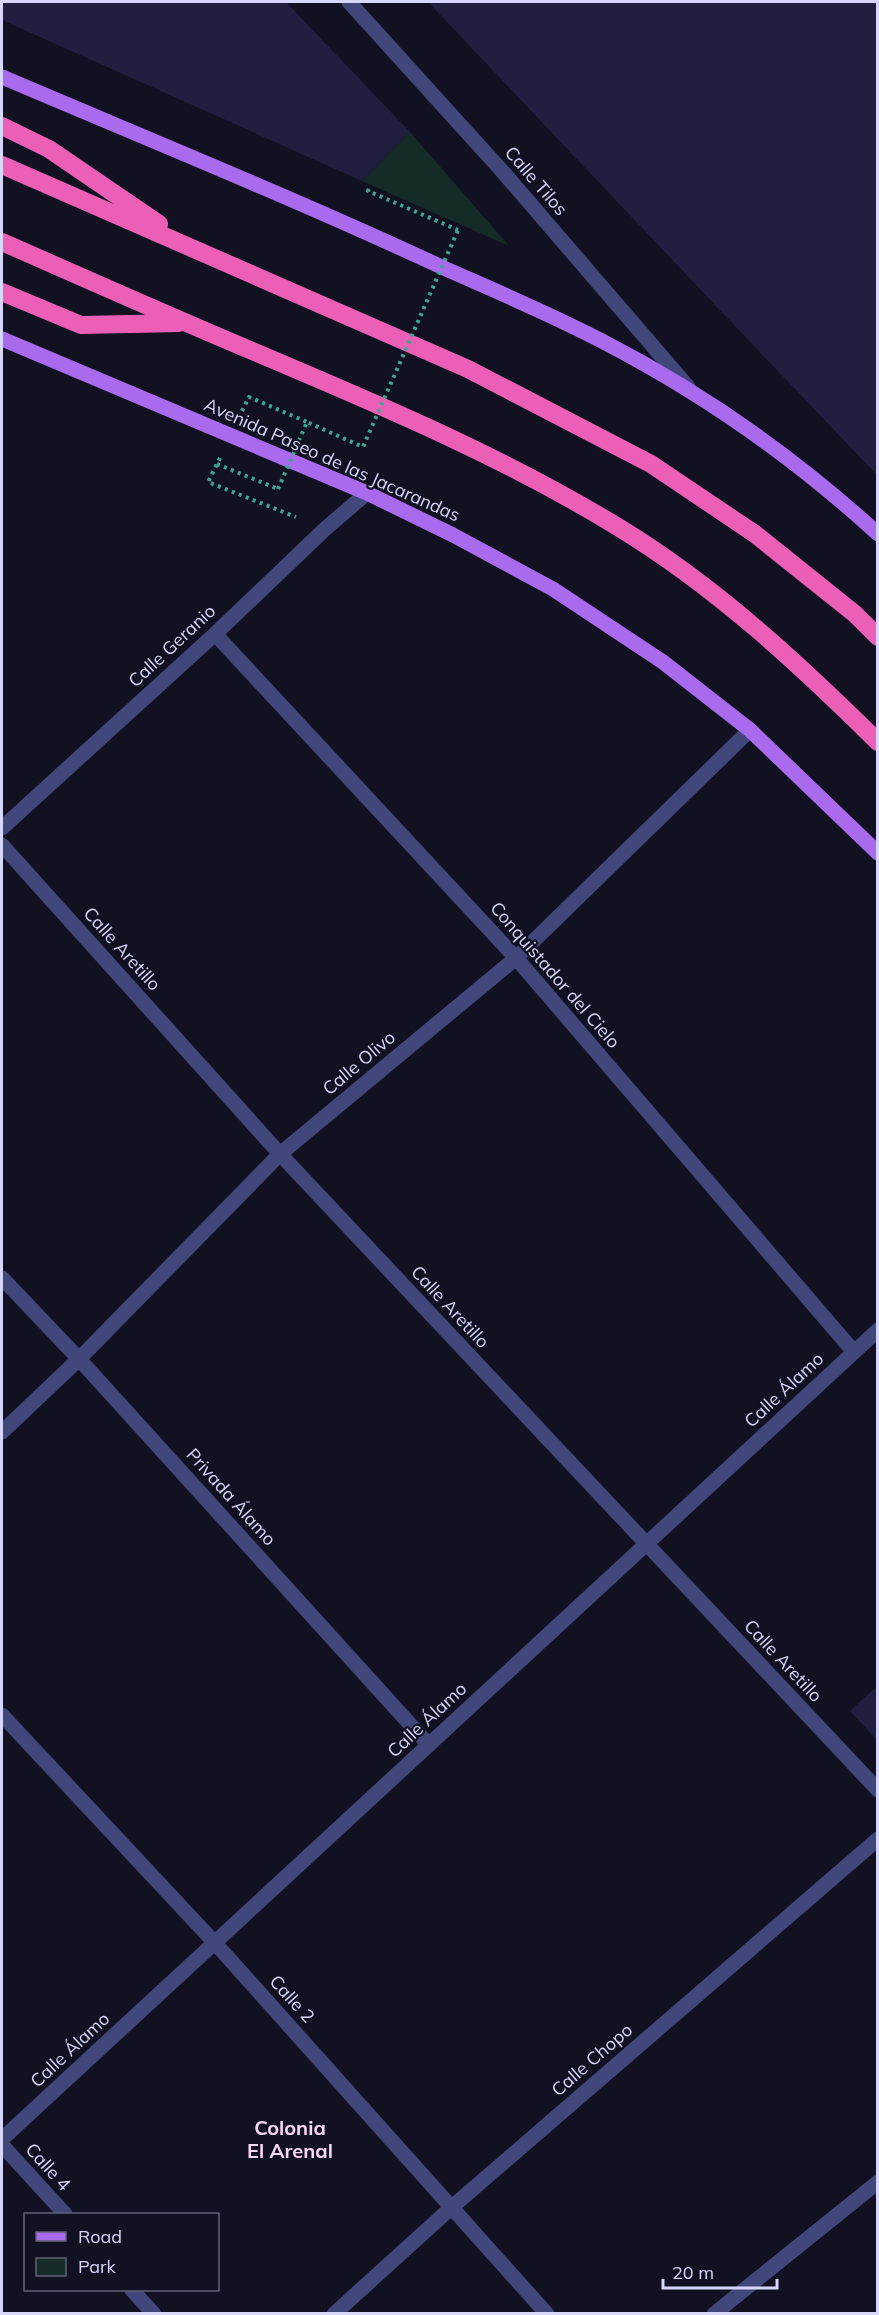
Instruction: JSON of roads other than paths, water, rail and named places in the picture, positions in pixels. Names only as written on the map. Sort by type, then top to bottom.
[{"type":"highway","points":[[2,126],[49,150],[195,248]]},
{"type":"highway","points":[[4,168],[195,248],[468,369],[651,464],[755,534],[855,614],[878,637]]},
{"type":"highway","points":[[2,242],[400,413],[509,467],[619,528],[718,596],[808,674],[878,742]]},
{"type":"highway","points":[[2,292],[81,325],[186,322]]},
{"type":"main road","points":[[2,77],[330,215],[600,340],[690,390],[754,433],[834,494],[878,534]]},
{"type":"main road","name":"Avenida Paseo de las Jacarandas","points":[[2,339],[367,493],[453,535],[553,589],[663,662],[750,730],[878,853]]},
{"type":"street","name":"Calle Tilos","points":[[349,2],[503,172],[690,390]]},
{"type":"street","name":"Calle Geranio","points":[[2,828],[215,634],[325,529],[367,493]]},
{"type":"street","name":"Conquistador del Cielo","points":[[215,634],[516,957],[854,1352]]},
{"type":"street","name":"Calle Olivo","points":[[2,1432],[79,1359],[280,1154],[516,957],[750,730]]},
{"type":"street","name":"Calle Aretillo","points":[[2,845],[280,1154],[878,1790]]},
{"type":"street","name":"Privada Álamo","points":[[2,1278],[79,1359],[429,1745]]},
{"type":"street","name":"Calle Álamo","points":[[2,2139],[878,1330]]},
{"type":"street","name":"Calle 2","points":[[2,1715],[215,1943],[547,2313]]},
{"type":"street","name":"Calle Chopo","points":[[334,2313],[452,2207],[878,1839]]},
{"type":"street","name":"Calle 4","points":[[2,2145],[64,2213]]},
{"type":"street","points":[[714,2313],[878,2182]]},
{"type":"street","points":[[134,2291],[154,2313]]},
{"type":"district","name":"Colonia El Arenal","points":[[290,2140]]}]
